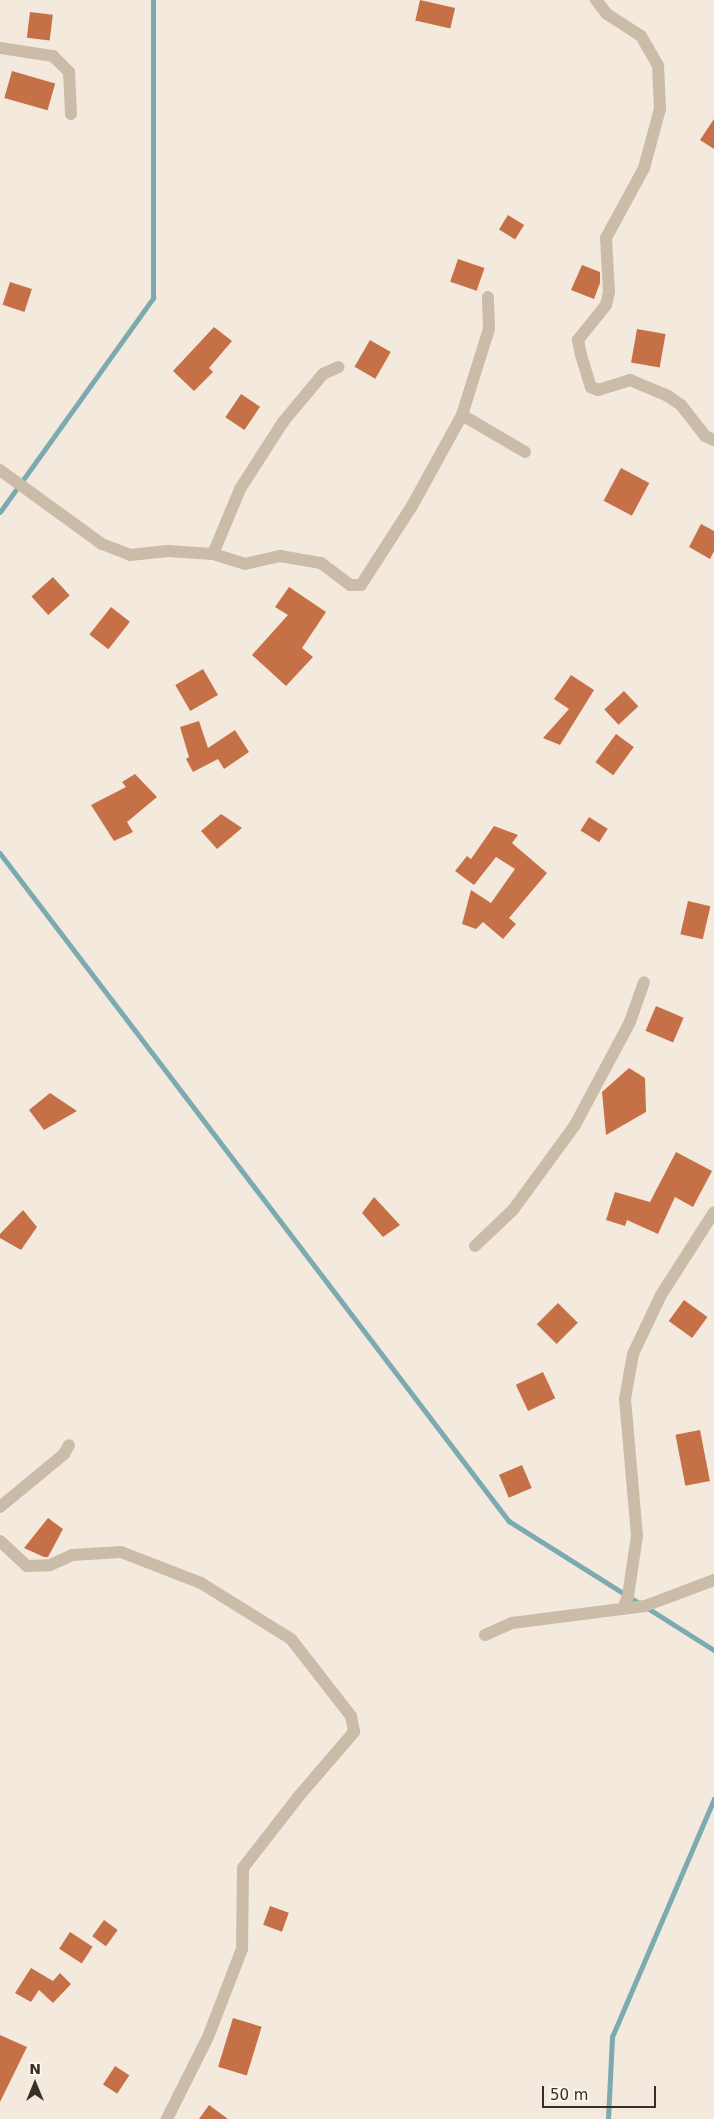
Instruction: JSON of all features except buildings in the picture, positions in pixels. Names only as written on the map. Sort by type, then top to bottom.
[{"type":"street","points":[[596,0],[607,14],[641,36],[658,66],[660,109],[644,168],[606,238],[609,292],[606,305],[578,340],[581,356],[591,386],[598,390],[630,380],[668,396],[680,405],[706,436],[714,440]]},
{"type":"street","points":[[0,48],[54,56],[69,72],[71,114]]},
{"type":"street","points":[[0,470],[102,544],[130,555],[168,551],[213,554],[245,564],[280,556],[320,563],[350,585],[361,585],[412,506],[462,415],[489,329],[488,297]]},
{"type":"street","points":[[213,554],[240,490],[283,422],[323,374],[339,367]]},
{"type":"street","points":[[462,415],[525,452]]},
{"type":"street","points":[[476,1246],[513,1210],[575,1125],[630,1022],[644,982]]},
{"type":"street","points":[[623,1609],[628,1596],[637,1536],[625,1399],[633,1354],[661,1295],[714,1212]]},
{"type":"street","points":[[0,1507],[64,1454],[69,1445]]},
{"type":"street","points":[[0,1541],[27,1566],[50,1565],[72,1555],[121,1552],[201,1583],[291,1639],[352,1716],[354,1732],[243,1868],[242,1949],[208,2037],[167,2119]]},
{"type":"street","points":[[485,1635],[512,1624],[645,1606],[714,1580]]},
{"type":"waterway","points":[[0,512],[153,298],[153,0]]},
{"type":"waterway","points":[[0,853],[509,1521],[639,1603]]},
{"type":"waterway","points":[[646,1607],[714,1650]]},
{"type":"waterway","points":[[608,2119],[612,2037],[714,1799]]}]
